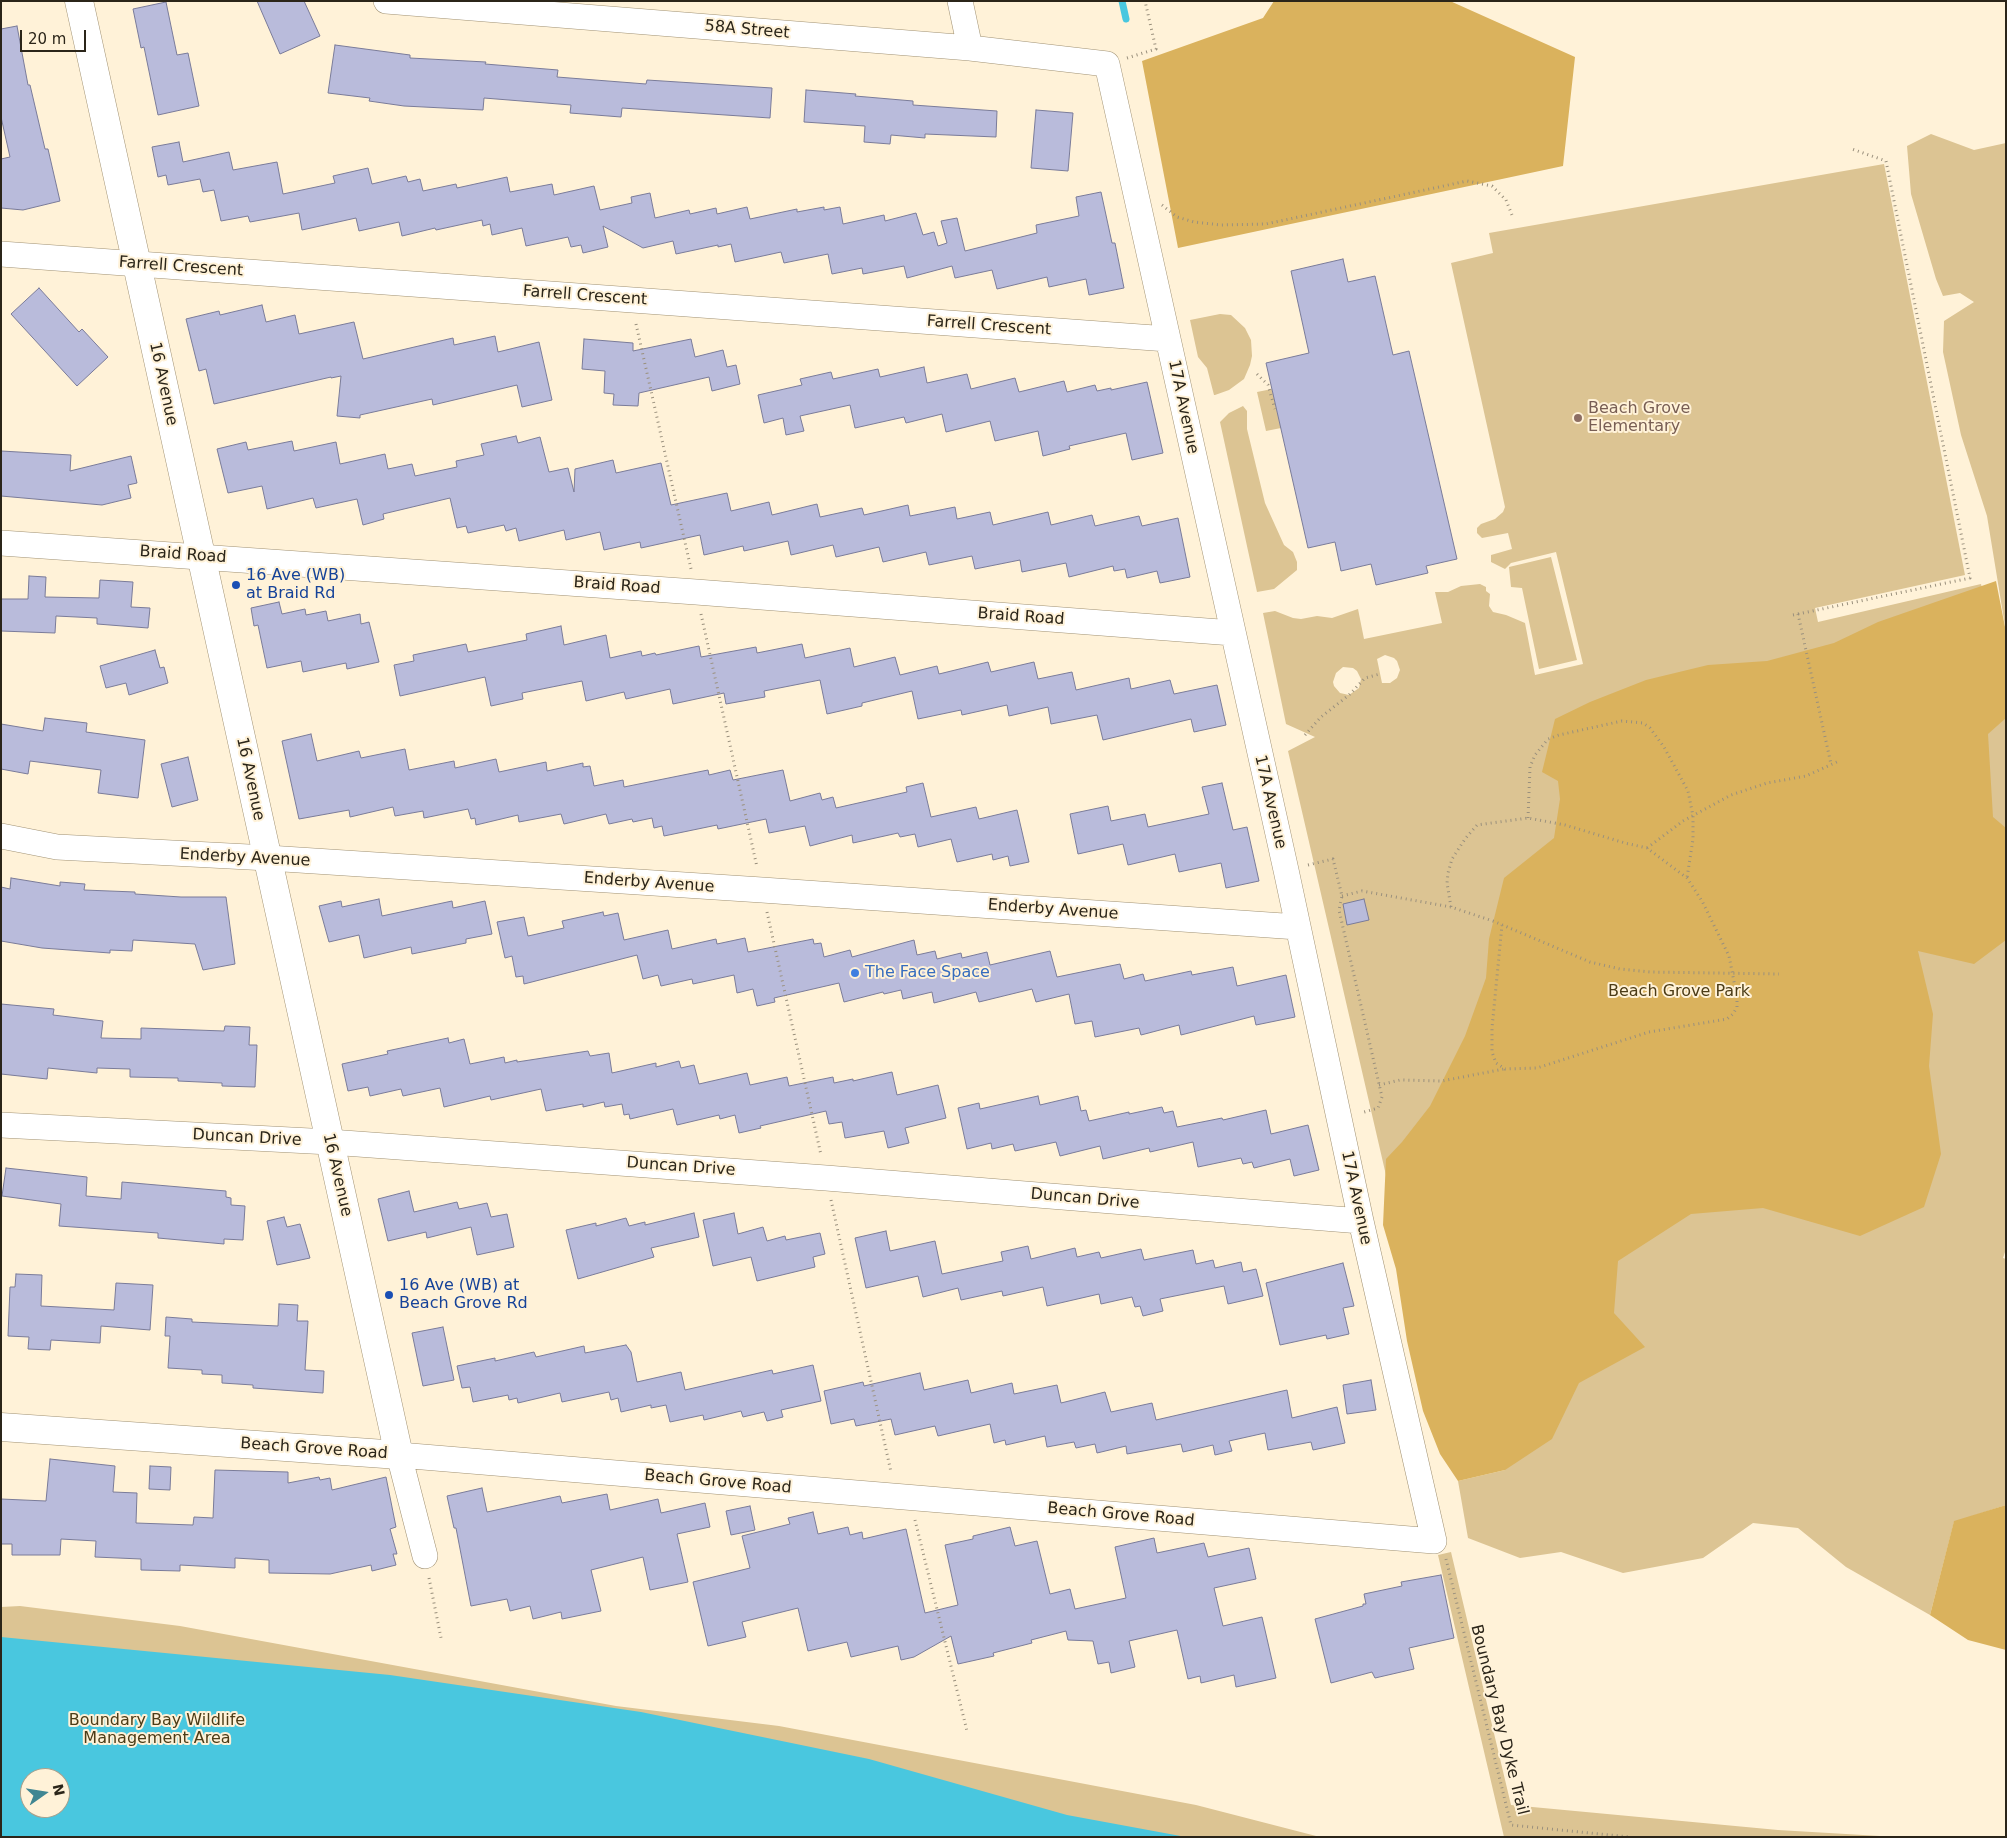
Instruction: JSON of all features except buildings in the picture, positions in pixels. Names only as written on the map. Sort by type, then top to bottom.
[{"type":"street","name":"16 Avenue","points":[[78,1],[399,1455],[425,1556]]},
{"type":"street","name":"58A Street","points":[[386,1],[970,48],[1107,64]]},
{"type":"street","points":[[960,1],[970,48]]},
{"type":"street","name":"17A Avenue","points":[[1107,64],[1286,870],[1361,1221],[1434,1541]]},
{"type":"street","name":"Farrell Crescent","points":[[1,254],[1168,339]]},
{"type":"street","name":"Braid Road","points":[[1,543],[696,592],[1233,633]]},
{"type":"street","name":"Enderby Avenue","points":[[1,836],[57,847],[268,858],[1298,927]]},
{"type":"street","name":"Duncan Drive","points":[[1,1125],[330,1142],[826,1178],[1361,1221]]},
{"type":"street","name":"Beach Grove Road","points":[[1,1427],[399,1455],[1434,1541]]},
{"type":"path","points":[[1107,64],[1156,49],[1145,1]]},
{"type":"path","points":[[1831,764],[1795,614],[1970,578],[1886,161],[1852,149]]},
{"type":"path","points":[[1159,200],[1167,210],[1177,217],[1194,222],[1221,225],[1266,224],[1467,181],[1492,186],[1506,200],[1512,215]]},
{"type":"path","points":[[631,300],[896,1497],[913,1512],[967,1731]]},
{"type":"path","points":[[1257,374],[1268,385],[1275,409]]},
{"type":"path","points":[[1305,735],[1321,717],[1349,695],[1365,678],[1380,674]]},
{"type":"path","points":[[1528,818],[1530,767],[1535,755],[1548,739],[1622,721],[1643,723],[1650,728],[1664,747],[1680,773],[1688,791],[1693,816],[1692,857],[1687,878]]},
{"type":"path","points":[[1646,848],[1693,816],[1732,795],[1766,783],[1806,776],[1839,761]]},
{"type":"path","points":[[1379,1086],[1400,1080],[1442,1081],[1505,1069],[1537,1068],[1650,1032],[1727,1019],[1733,1014],[1736,1007],[1737,997],[1729,956],[1702,901],[1687,878],[1646,848],[1565,825],[1528,818],[1477,825],[1465,839],[1450,866],[1447,883],[1451,907]]},
{"type":"path","points":[[1286,870],[1333,859],[1342,896],[1339,910],[1382,1097],[1378,1108],[1340,1120]]},
{"type":"path","points":[[1342,896],[1362,891],[1451,907],[1502,925],[1590,962],[1620,969],[1650,972],[1779,974]]},
{"type":"path","points":[[1502,925],[1492,1028],[1492,1052],[1496,1063],[1505,1069]]},
{"type":"path","name":"Boundary Bay Dyke Trail","points":[[1434,1541],[1444,1550],[1511,1825],[1630,1837]]},
{"type":"path","points":[[425,1556],[441,1638]]},
{"type":"green space","points":[[1274,1],[1450,1],[1575,57],[1563,166],[1178,248],[1142,61],[1263,18]]},
{"type":"green space","points":[[1931,134],[1974,150],[2006,143],[2006,632],[1987,516],[1961,435],[1943,352],[1944,321],[1974,302],[1960,293],[1943,296],[1936,279],[1911,194],[1907,146]]},
{"type":"green space","points":[[1884,164],[1965,575],[1815,608],[1818,622],[1981,584],[2006,695],[2006,1249],[2003,1258],[2006,1259],[2006,1505],[1954,1522],[1930,1615],[1846,1567],[1798,1528],[1753,1523],[1703,1558],[1623,1573],[1561,1552],[1520,1558],[1468,1538],[1458,1481],[1505,1470],[1446,1435],[1288,751],[1315,737],[1286,724],[1263,613],[1275,611],[1301,619],[1317,616],[1332,618],[1358,609],[1364,639],[1442,623],[1435,592],[1448,592],[1461,586],[1480,584],[1486,587],[1486,591],[1490,594],[1489,606],[1493,612],[1525,623],[1535,675],[1583,664],[1556,552],[1511,563],[1505,569],[1491,562],[1491,555],[1512,549],[1508,533],[1482,538],[1477,533],[1477,528],[1481,524],[1495,519],[1503,512],[1505,507],[1451,263],[1493,253],[1489,233]],"holes":[[[1385,655],[1394,658],[1400,670],[1397,678],[1390,683],[1382,683],[1377,659]],[[1343,667],[1353,668],[1361,679],[1359,688],[1349,695],[1340,693],[1333,682],[1336,673]]]},
{"type":"green space","points":[[1220,314],[1231,315],[1245,328],[1251,340],[1252,356],[1244,379],[1229,390],[1214,395],[1207,368],[1198,357],[1190,320]]},
{"type":"green space","points":[[1272,389],[1281,428],[1266,431],[1257,392]]},
{"type":"green space","points":[[1243,406],[1247,411],[1247,429],[1265,503],[1284,545],[1293,552],[1297,562],[1297,570],[1274,589],[1257,592],[1220,422],[1229,413]]},
{"type":"green space","points":[[1551,557],[1577,660],[1539,669],[1522,588],[1511,587],[1509,567]]},
{"type":"green space","name":"Beach Grove Park","points":[[1996,581],[2006,632],[2006,718],[1988,734],[1993,817],[2006,828],[2006,940],[1974,964],[1918,951],[1933,1014],[1929,1066],[1941,1154],[1924,1207],[1860,1236],[1763,1208],[1691,1214],[1618,1261],[1614,1313],[1645,1347],[1579,1383],[1552,1439],[1505,1470],[1458,1481],[1440,1454],[1423,1411],[1407,1341],[1396,1269],[1383,1225],[1386,1159],[1430,1106],[1465,1036],[1486,978],[1489,939],[1504,878],[1554,838],[1560,799],[1558,781],[1542,772],[1555,719],[1590,702],[1646,680],[1708,665],[1767,661],[1834,643],[1878,622]]},
{"type":"green space","points":[[2006,1505],[2006,1650],[1968,1640],[1930,1615],[1954,1521]]},
{"type":"green space","points":[[1451,1552],[1511,1805],[1778,1830],[1897,1837],[1504,1837],[1438,1555]]},
{"type":"green space","name":"Boundary Bay Wildlife Management Area","points":[[20,1606],[180,1626],[616,1706],[779,1726],[1196,1805],[1320,1837],[1,1837],[1,1607]]},
{"type":"water","name":"Boundary Bay Wildlife Management Area","points":[[1,1637],[390,1675],[641,1712],[869,1759],[1067,1815],[1186,1837],[1,1837]]},
{"type":"waterway","points":[[1122,1],[1126,19]]},
{"type":"place","name":"Beach Grove Elementary","points":[[1578,418]]},
{"type":"place","name":"16 Ave (WB) at Braid Rd","points":[[236,585]]},
{"type":"place","name":"The Face Space","points":[[855,973]]},
{"type":"place","name":"16 Ave (WB) at Beach Grove Rd","points":[[389,1295]]}]
